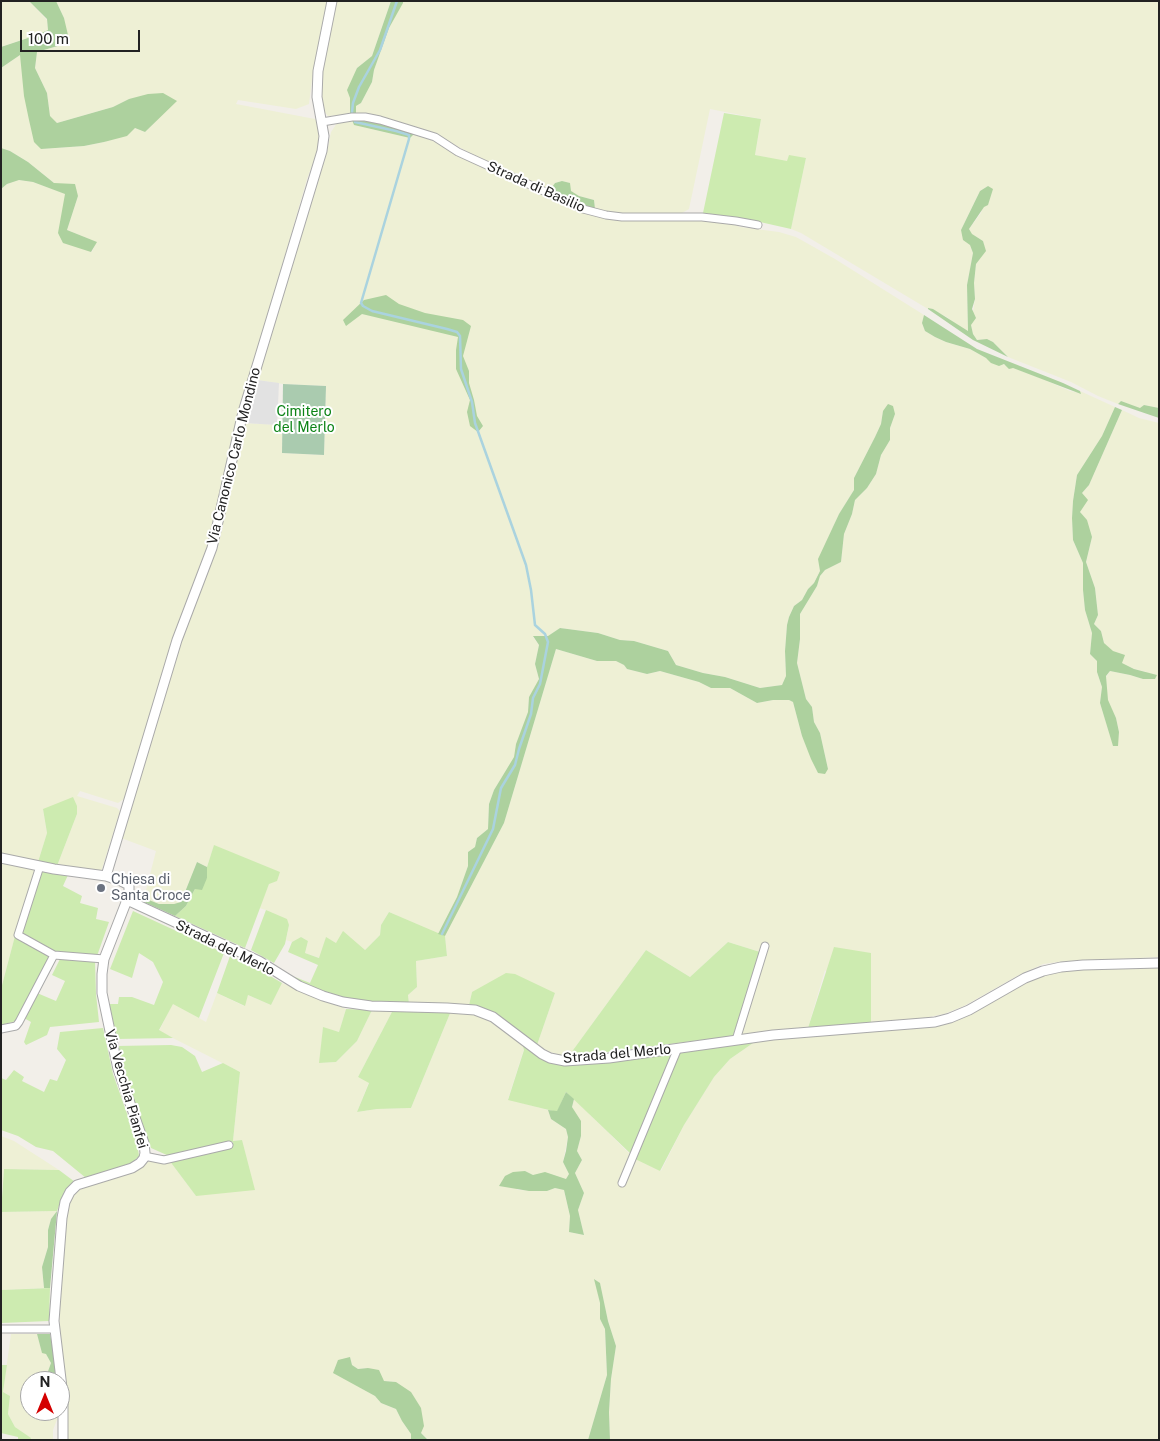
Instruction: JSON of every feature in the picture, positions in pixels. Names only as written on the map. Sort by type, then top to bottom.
[{"type":"street","name":"Via Canonico Carlo Mondino","points":[[106,876],[176,640],[212,548],[243,412],[322,151],[324,136],[317,97],[318,71],[332,1]]},
{"type":"street","name":"Strada di Basilio","points":[[322,122],[352,117],[365,117],[435,137],[465,155],[583,208],[606,215],[622,217],[702,217],[758,225]]},
{"type":"street","points":[[1,858],[106,876],[121,881],[129,885],[127,900]]},
{"type":"street","points":[[40,866],[18,935],[54,955],[104,960]]},
{"type":"street","name":"Via Vecchia Pianfei","points":[[63,1440],[63,1396],[54,1329],[62,1218],[67,1196],[73,1188],[82,1183],[132,1168],[140,1163],[144,1156],[144,1143],[120,1079],[102,993],[104,960],[127,900]]},
{"type":"street","name":"Strada del Merlo","points":[[127,900],[252,958],[300,986],[333,1000],[371,1006],[475,1010],[493,1017],[542,1054],[565,1061],[609,1058],[773,1035],[934,1022],[969,1010],[1025,978],[1043,971],[1083,965],[1159,963]]},
{"type":"street","points":[[736,1040],[765,946]]},
{"type":"street","points":[[1,1029],[16,1026],[19,1022],[54,955]]},
{"type":"street","points":[[622,1183],[678,1048]]},
{"type":"street","points":[[144,1156],[164,1160],[229,1145]]},
{"type":"street","points":[[1,1328],[54,1329]]},
{"type":"green space","points":[[1,1],[29,1],[47,20],[48,30],[1,47]]},
{"type":"green space","points":[[29,1],[56,1],[64,18],[68,35],[61,45],[37,52],[35,68],[47,93],[50,116],[57,123],[113,107],[129,99],[148,94],[163,93],[177,101],[145,132],[135,128],[127,136],[104,142],[84,146],[41,149],[34,142],[29,120],[24,96],[20,55],[1,68],[1,47],[48,30],[47,19]]},
{"type":"green space","points":[[56,1],[329,1],[313,72],[309,104],[296,109],[238,100],[236,104],[315,119],[319,134],[318,150],[307,179],[239,416],[209,547],[174,637],[124,799],[118,803],[80,791],[77,796],[117,808],[120,811],[101,872],[57,866],[77,814],[43,809],[47,833],[38,862],[1,853],[1,189],[7,184],[18,180],[33,182],[66,194],[59,234],[92,252],[96,242],[67,230],[78,196],[54,183],[28,162],[1,148],[1,68],[20,55],[41,149],[84,146],[104,142],[135,128],[145,132],[156,121],[129,99],[113,107],[57,123],[50,117],[47,93],[35,68],[37,52],[61,45],[64,18]]},
{"type":"green space","points":[[336,1],[391,1],[372,56],[357,68],[350,98],[350,114],[328,116],[322,109],[320,88]]},
{"type":"green space","points":[[391,1],[403,1],[403,3],[389,28],[374,70],[372,82],[361,103],[356,106],[356,113],[350,114],[350,98],[347,90],[357,68],[372,56]]},
{"type":"green space","points":[[403,1],[1159,1],[1159,408],[1144,405],[1140,409],[1121,401],[1118,404],[1071,382],[1008,357],[993,342],[987,339],[977,340],[971,325],[975,299],[974,283],[976,264],[985,251],[983,241],[971,234],[969,229],[981,213],[988,186],[980,191],[961,230],[973,253],[967,285],[968,331],[959,327],[947,317],[928,309],[801,233],[791,229],[806,158],[787,162],[755,155],[761,119],[710,109],[689,209],[682,213],[621,214],[595,209],[594,200],[579,196],[570,191],[569,183],[562,181],[555,183],[550,190],[470,153],[433,133],[372,114],[356,113],[356,106],[361,103],[372,82],[374,70],[389,28]]},
{"type":"green space","points":[[724,113],[761,119],[755,155],[787,161],[789,155],[806,158],[791,229],[703,213]]},
{"type":"green space","points":[[352,120],[354,125],[410,138],[414,134],[436,142],[577,209],[605,219],[620,221],[697,219],[779,232],[796,237],[835,259],[924,315],[922,323],[925,331],[935,337],[970,349],[986,358],[1070,391],[1080,393],[1080,391],[1115,407],[1102,436],[1077,475],[1072,518],[1073,540],[1083,563],[1085,610],[1092,633],[1090,654],[1097,661],[1097,672],[1102,687],[1100,703],[1113,745],[1117,746],[1119,732],[1116,718],[1107,700],[1106,677],[1110,671],[1143,679],[1146,672],[1121,663],[1104,643],[1101,631],[1094,624],[1098,615],[1095,588],[1086,562],[1092,537],[1080,512],[1082,493],[1089,485],[1122,410],[1139,418],[1159,423],[1159,957],[1043,964],[1017,976],[964,1006],[944,1014],[871,1024],[825,970],[808,1028],[740,1035],[768,944],[763,942],[760,952],[728,942],[690,977],[646,950],[568,1057],[550,1052],[537,1045],[555,993],[472,992],[469,1005],[409,1004],[408,995],[417,987],[416,961],[447,956],[445,936],[504,823],[556,649],[597,661],[616,661],[627,669],[647,674],[660,671],[699,682],[711,688],[730,688],[757,703],[789,700],[793,702],[802,736],[818,773],[828,769],[820,733],[814,722],[812,707],[806,699],[797,663],[800,639],[800,614],[817,586],[820,576],[825,570],[841,562],[844,534],[855,500],[867,488],[876,474],[881,455],[890,440],[890,428],[895,414],[883,411],[881,424],[854,478],[854,490],[839,514],[819,559],[820,571],[802,600],[794,606],[789,617],[785,651],[786,676],[782,685],[760,688],[725,677],[703,673],[676,665],[668,651],[598,633],[560,628],[548,636],[533,637],[539,645],[535,664],[539,679],[529,697],[528,712],[516,744],[514,757],[494,790],[489,804],[488,829],[477,838],[475,847],[468,852],[468,866],[457,897],[438,934],[389,912],[381,925],[380,935],[365,950],[336,943],[326,938],[320,958],[305,953],[308,941],[301,937],[292,942],[286,940],[289,925],[266,910],[259,908],[269,884],[214,846],[207,867],[197,862],[181,902],[159,904],[144,898],[156,851],[121,838],[181,636],[216,551],[244,423],[282,425],[282,453],[324,455],[326,386],[283,384],[257,380],[327,152],[331,132],[337,123]]},
{"type":"green space","points":[[352,120],[375,122],[414,134],[410,138],[354,125]]},
{"type":"green space","points":[[1,148],[28,162],[54,183],[75,184],[78,196],[67,230],[97,242],[91,252],[63,243],[58,233],[65,194],[33,182],[19,180],[7,184],[1,189]]},
{"type":"green space","points":[[562,181],[570,183],[571,191],[579,196],[594,200],[595,209],[550,190],[555,183]]},
{"type":"green space","points":[[988,186],[993,189],[988,205],[984,207],[969,229],[972,234],[983,241],[986,251],[976,264],[975,299],[972,309],[976,318],[971,325],[977,340],[987,339],[993,342],[1008,357],[973,340],[928,309],[933,309],[968,331],[967,285],[973,253],[970,245],[963,240],[961,230],[980,191]]},
{"type":"green space","points":[[386,295],[399,304],[425,313],[463,320],[471,326],[463,356],[469,371],[469,383],[477,416],[483,426],[478,432],[470,426],[467,412],[470,400],[456,369],[458,337],[362,314],[346,326],[343,320],[364,300]]},
{"type":"green space","points":[[924,315],[977,349],[1063,383],[1080,391],[1081,394],[1013,368],[1009,369],[1004,364],[999,366],[991,363],[970,349],[935,337],[925,331],[922,323]]},
{"type":"green space","name":"Cimitero del Merlo","points":[[283,384],[326,386],[324,455],[282,453]]},
{"type":"green space","points":[[1121,401],[1140,408],[1144,405],[1159,408],[1159,418],[1118,404]]},
{"type":"green space","points":[[888,404],[893,406],[895,414],[890,428],[890,440],[881,455],[876,474],[867,488],[855,500],[844,534],[841,562],[825,570],[820,576],[817,586],[800,614],[800,639],[797,663],[806,699],[812,707],[814,722],[820,733],[828,769],[825,774],[818,773],[811,759],[802,736],[793,702],[789,700],[757,703],[730,688],[711,688],[699,682],[660,671],[647,674],[627,669],[616,661],[597,661],[556,649],[504,823],[445,936],[438,934],[457,897],[468,866],[468,852],[475,847],[477,838],[488,829],[489,804],[494,790],[514,757],[516,744],[528,712],[529,697],[539,679],[535,664],[539,645],[533,636],[548,636],[560,628],[598,633],[668,651],[676,665],[703,673],[725,677],[760,688],[782,685],[786,676],[785,651],[789,617],[794,606],[802,600],[820,571],[818,559],[839,514],[854,490],[854,478],[881,424],[883,411]]},
{"type":"green space","points":[[1115,407],[1122,410],[1089,485],[1082,493],[1088,500],[1080,512],[1087,520],[1092,537],[1086,562],[1095,588],[1098,615],[1094,624],[1101,631],[1104,643],[1113,651],[1125,655],[1122,663],[1134,669],[1157,675],[1155,679],[1143,679],[1110,671],[1106,676],[1108,700],[1116,718],[1119,732],[1118,746],[1113,746],[1100,703],[1102,687],[1097,672],[1097,661],[1090,654],[1092,633],[1085,610],[1083,563],[1073,540],[1072,518],[1077,475],[1102,436]]},
{"type":"green space","points":[[73,797],[77,806],[77,814],[57,866],[38,862],[47,833],[43,809]]},
{"type":"green space","points":[[214,845],[280,872],[277,881],[269,884],[245,948],[175,916],[186,906],[195,889],[207,878],[207,867]]},
{"type":"green space","points":[[1,862],[36,870],[15,936],[1,989]]},
{"type":"green space","points":[[197,862],[207,867],[207,878],[202,890],[195,889],[186,906],[175,916],[144,902],[144,898],[159,904],[181,902]]},
{"type":"green space","points":[[41,871],[68,875],[63,886],[82,896],[80,903],[98,908],[96,919],[109,922],[97,956],[54,952],[21,934]]},
{"type":"green space","points":[[266,910],[287,919],[289,925],[285,944],[274,963],[251,950]]},
{"type":"green space","points":[[133,911],[224,953],[199,1018],[173,1004],[159,1030],[173,1038],[116,1039],[109,1004],[118,1004],[119,997],[132,997],[154,1005],[163,982],[153,962],[139,953],[132,978],[110,969]]},
{"type":"green space","points":[[389,912],[445,936],[447,956],[416,961],[417,987],[408,995],[409,1004],[364,1003],[333,996],[293,979],[295,977],[310,983],[318,965],[288,952],[292,942],[301,937],[308,941],[305,953],[319,958],[326,937],[336,943],[343,931],[365,950],[380,935],[381,925]]},
{"type":"green space","points":[[15,936],[50,956],[16,1021],[1,1025],[1,989]]},
{"type":"green space","points":[[728,942],[760,952],[733,1036],[568,1057],[646,950],[690,977]]},
{"type":"green space","points":[[834,947],[871,953],[871,1024],[808,1028]]},
{"type":"green space","points":[[230,956],[255,967],[282,983],[271,1005],[248,995],[245,1006],[217,993]]},
{"type":"green space","points":[[60,959],[95,961],[99,1022],[50,1027],[47,1035],[26,1045],[24,1042],[31,1022],[24,1018],[37,993],[56,1001],[65,981],[52,975]]},
{"type":"green space","points":[[1159,966],[1159,1440],[610,1440],[611,1379],[616,1346],[600,1284],[595,1279],[600,1303],[600,1319],[605,1329],[607,1375],[588,1440],[428,1440],[421,1433],[396,1382],[384,1381],[368,1368],[358,1369],[352,1365],[350,1357],[351,1382],[375,1396],[381,1403],[396,1409],[411,1434],[411,1440],[65,1440],[64,1421],[70,1421],[70,1371],[62,1371],[59,1304],[65,1215],[69,1202],[81,1188],[140,1169],[148,1162],[169,1160],[196,1196],[242,1140],[233,1141],[240,1072],[159,1031],[173,1003],[206,1022],[217,993],[244,1006],[248,995],[271,1005],[282,983],[346,1009],[339,1032],[323,1028],[320,1063],[336,1062],[357,1041],[372,1010],[393,1010],[358,1077],[369,1082],[357,1112],[377,1109],[411,1108],[451,1011],[475,1014],[502,1028],[522,1043],[524,1049],[508,1099],[548,1110],[551,1119],[566,1129],[568,1137],[563,1162],[569,1174],[566,1180],[533,1175],[525,1171],[517,1190],[547,1191],[555,1188],[564,1190],[570,1216],[569,1232],[584,1235],[578,1210],[584,1193],[575,1173],[582,1160],[577,1151],[581,1136],[572,1107],[574,1099],[635,1159],[661,1171],[684,1125],[714,1077],[730,1059],[756,1041],[920,1028],[942,1024],[961,1018],[1041,975],[1077,968],[1141,968]]},
{"type":"green space","points":[[506,973],[515,974],[555,993],[537,1045],[501,1018],[469,1005],[472,992]]},
{"type":"green space","points":[[346,1009],[372,1010],[357,1041],[336,1062],[319,1063],[323,1027],[339,1032]]},
{"type":"green space","points":[[393,1010],[451,1011],[411,1108],[377,1109],[357,1112],[369,1083],[358,1077]]},
{"type":"green space","points":[[103,1028],[113,1074],[137,1142],[139,1156],[127,1166],[86,1178],[53,1151],[36,1147],[18,1136],[1,1130],[1,1078],[6,1080],[14,1070],[24,1077],[22,1081],[44,1092],[50,1079],[57,1081],[66,1060],[57,1049],[60,1032]]},
{"type":"green space","points":[[756,1041],[730,1059],[714,1077],[684,1125],[660,1171],[635,1159],[679,1052]]},
{"type":"green space","points":[[522,1043],[547,1061],[566,1065],[673,1052],[632,1155],[566,1092],[557,1112],[508,1100],[524,1050]]},
{"type":"green space","points":[[171,1045],[182,1047],[195,1056],[202,1072],[223,1063],[240,1072],[233,1141],[242,1140],[255,1190],[196,1196],[169,1160],[232,1147],[233,1142],[169,1156],[151,1148],[122,1069],[117,1046]]},
{"type":"green space","points":[[566,1092],[574,1099],[572,1107],[581,1121],[581,1136],[577,1151],[582,1160],[575,1173],[584,1193],[578,1210],[584,1235],[569,1232],[570,1216],[564,1190],[555,1188],[547,1191],[529,1191],[499,1186],[505,1176],[513,1172],[525,1171],[533,1175],[545,1172],[566,1179],[569,1174],[563,1162],[568,1137],[566,1129],[551,1119],[548,1110],[557,1111]]},
{"type":"green space","points":[[1,1136],[14,1141],[59,1170],[4,1169],[1,1202]]},
{"type":"green space","points":[[4,1169],[59,1170],[75,1182],[64,1192],[57,1211],[1,1212]]},
{"type":"green space","points":[[57,1211],[51,1219],[48,1230],[48,1247],[42,1267],[44,1288],[1,1290],[1,1212]]},
{"type":"green space","points":[[57,1211],[50,1288],[44,1288],[42,1267],[48,1247],[48,1230],[51,1219]]},
{"type":"green space","points":[[594,1279],[600,1283],[608,1321],[616,1346],[611,1379],[610,1440],[588,1440],[607,1375],[605,1329],[600,1319],[600,1303]]},
{"type":"green space","points":[[50,1288],[49,1321],[1,1323],[1,1290]]},
{"type":"green space","points":[[11,1334],[37,1334],[42,1352],[46,1354],[51,1363],[48,1371],[20,1371],[20,1421],[56,1421],[53,1430],[53,1440],[30,1440],[30,1438],[15,1427],[8,1414],[10,1396],[3,1392]]},
{"type":"green space","points":[[37,1334],[50,1334],[57,1371],[48,1371],[51,1363],[46,1354],[42,1353]]},
{"type":"green space","points":[[350,1357],[352,1365],[358,1369],[379,1370],[384,1381],[396,1382],[411,1392],[421,1408],[424,1426],[421,1433],[428,1440],[411,1440],[411,1434],[396,1409],[381,1403],[375,1396],[333,1373],[338,1360]]},
{"type":"green space","points":[[1,1365],[7,1365],[3,1392],[10,1396],[8,1414],[15,1427],[31,1438],[30,1440],[18,1440],[18,1437],[1,1433]]},
{"type":"shaded area","points":[[257,380],[279,383],[277,425],[244,423]]},
{"type":"waterway","points":[[352,112],[359,87],[380,50],[397,1]]},
{"type":"waterway","points":[[355,122],[409,135],[361,303],[372,311],[447,329],[457,332],[460,336],[461,369],[472,402],[475,423],[526,565],[535,625],[545,634],[548,642],[540,684],[533,698],[531,714],[515,765],[501,788],[493,829],[442,934]]},
{"type":"place","name":"Chiesa di Santa Croce","points":[[101,888]]}]
